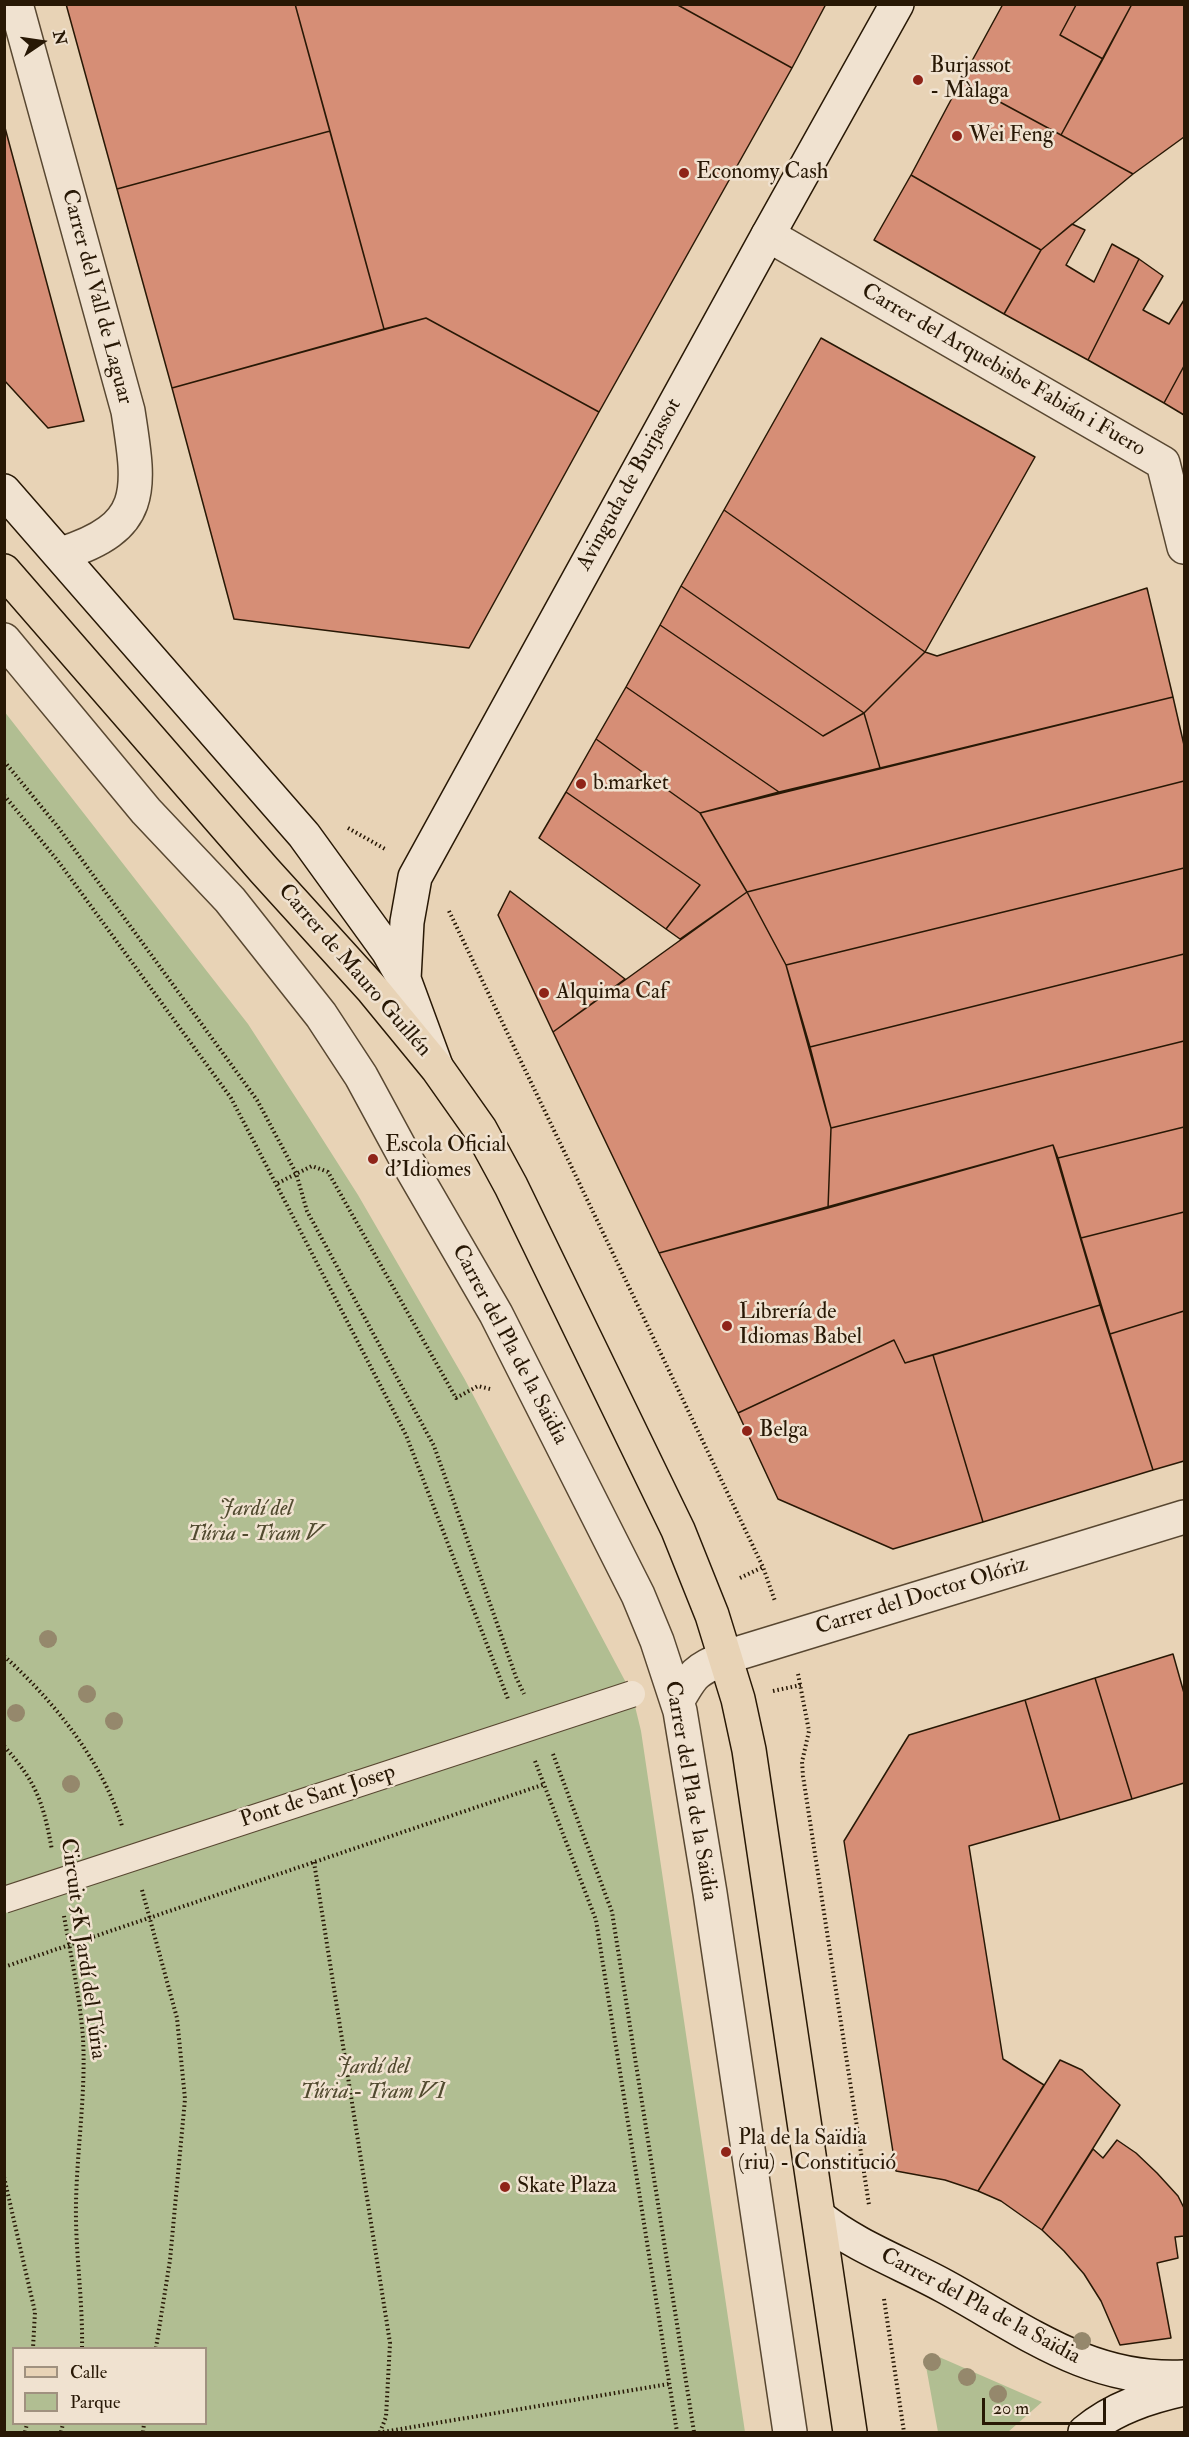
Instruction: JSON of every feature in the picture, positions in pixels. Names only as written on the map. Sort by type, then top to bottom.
[{"type":"main road","name":"Carrer de Mauro Guillén","points":[[4,571],[264,870],[373,990],[437,1068]]},
{"type":"main road","points":[[437,1068],[488,1143],[553,1271],[678,1530],[705,1594],[726,1657],[749,1750],[850,2433]]},
{"type":"street","name":"Carrer del Vall de Laguar","points":[[16,4],[128,411],[135,457],[136,496],[119,525],[90,545],[61,554]]},
{"type":"street","name":"Avinguda de Burjassot","points":[[404,979],[407,922],[415,878],[897,4]]},
{"type":"street","name":"Carrer del Arquebisbe Fabián i Fuero","points":[[768,235],[1163,463],[1185,547]]},
{"type":"street","name":"Carrer de Mauro Guillén","points":[[4,491],[304,835],[388,951],[404,979],[437,1068]]},
{"type":"street","name":"Carrer del Pla de la Saïdia","points":[[4,640],[146,811],[230,900],[321,1015],[361,1076],[507,1334],[638,1595],[655,1636],[677,1702],[708,1882],[790,2433]]},
{"type":"street","name":"Carrer del Doctor Olóriz","points":[[677,1702],[691,1676],[726,1657],[1185,1517]]},
{"type":"street","name":"Pont de Sant Josep","points":[[4,1900],[632,1694]]},
{"type":"street","name":"Carrer del Pla de la Saïdia","points":[[819,2217],[831,2227],[876,2253],[942,2285],[1060,2353],[1092,2365],[1118,2371],[1149,2376],[1185,2377]]},
{"type":"street","points":[[1086,2433],[1107,2415],[1145,2399],[1185,2389]]},
{"type":"path","points":[[4,761],[58,827],[257,1100],[296,1173],[307,1211],[434,1446],[516,1677],[525,1696]]},
{"type":"path","points":[[4,795],[58,861],[231,1098],[406,1435],[502,1684]]},
{"type":"path","points":[[450,912],[763,1567],[777,1607]]},
{"type":"path","points":[[276,1184],[312,1166],[328,1172],[456,1398],[478,1386]]},
{"type":"path","points":[[741,1578],[763,1567]]},
{"type":"path","points":[[4,1656],[33,1681],[76,1736],[115,1806],[126,1837]]},
{"type":"path","points":[[796,1667],[809,1731],[802,1762],[803,1776],[866,2184]]},
{"type":"path","points":[[782,1689],[801,1685]]},
{"type":"path","points":[[548,1744],[612,1912],[694,2433]]},
{"type":"path","name":"Circuit 5K Jardí del Túria","points":[[4,1746],[31,1779],[45,1813],[53,1857]]},
{"type":"path","points":[[4,1967],[545,1784],[596,1920],[677,2433]]},
{"type":"path","points":[[314,1862],[390,2343],[386,2417],[381,2433],[669,2384]]},
{"type":"path","points":[[140,1883],[177,2018],[185,2099],[170,2260],[156,2347]]},
{"type":"path","name":"Circuit 5K Jardí del Túria","points":[[63,1912],[83,2037],[76,2202],[76,2248],[83,2315],[82,2347]]},
{"type":"path","points":[[4,2177],[34,2312],[33,2347]]},
{"type":"path","points":[[887,2318],[904,2433]]},
{"type":"green space","points":[[4,711],[248,1024],[309,1118],[358,1195],[464,1378],[632,1694],[641,1731],[745,2432],[5,2432]]},
{"type":"green space","points":[[930,2353],[1042,2402],[1008,2432],[938,2432],[925,2361]]},
{"type":"building","points":[[66,4],[295,4],[330,131],[117,189]]},
{"type":"building","points":[[295,4],[676,4],[792,68],[599,412],[426,318],[384,329]]},
{"type":"building","points":[[676,4],[826,4],[792,68]]},
{"type":"building","points":[[1003,4],[1076,5],[1060,35],[1103,59],[1061,135],[961,81]]},
{"type":"building","points":[[1074,4],[1132,4],[1103,59],[1060,35],[1076,5]]},
{"type":"building","points":[[1132,4],[1184,4],[1184,137],[1133,174],[1061,135]]},
{"type":"building","points":[[961,81],[1133,174],[1041,250],[911,175]]},
{"type":"building","points":[[4,124],[84,421],[48,428],[4,380]]},
{"type":"building","points":[[330,131],[384,329],[172,388],[117,189]]},
{"type":"building","points":[[911,175],[1041,250],[1004,314],[874,240]]},
{"type":"building","points":[[1072,224],[1085,230],[1066,265],[1094,282],[1112,244],[1139,259],[1088,360],[1004,314],[1041,250]]},
{"type":"building","points":[[1139,259],[1163,276],[1143,310],[1169,324],[1184,300],[1184,366],[1164,403],[1088,360]]},
{"type":"building","points":[[426,318],[599,412],[469,648],[234,619],[172,388]]},
{"type":"building","points":[[821,338],[1035,457],[925,652],[724,510]]},
{"type":"building","points":[[1184,366],[1184,415],[1164,403]]},
{"type":"building","points":[[724,510],[925,652],[864,713],[681,586]]},
{"type":"building","points":[[681,586],[864,713],[823,736],[660,625]]},
{"type":"building","points":[[1147,588],[1173,697],[880,768],[864,713],[925,652],[937,656]]},
{"type":"building","points":[[660,625],[823,736],[864,713],[880,768],[779,792],[626,687]]},
{"type":"building","points":[[626,687],[779,792],[700,813],[596,739]]},
{"type":"building","points":[[1173,697],[1184,745],[1184,781],[747,892],[700,813]]},
{"type":"building","points":[[596,739],[700,813],[747,892],[680,939],[666,929],[700,885],[566,792]]},
{"type":"building","points":[[1184,781],[1184,868],[786,965],[747,892]]},
{"type":"building","points":[[566,792],[700,885],[666,929],[539,838]]},
{"type":"building","points":[[1184,868],[1184,954],[810,1047],[786,965]]},
{"type":"building","points":[[510,891],[625,979],[553,1032],[498,915]]},
{"type":"building","points":[[747,892],[786,965],[831,1128],[828,1208],[659,1253],[553,1032]]},
{"type":"building","points":[[1184,954],[1184,1041],[831,1128],[810,1047]]},
{"type":"building","points":[[1184,1041],[1184,1127],[1058,1158],[1053,1145],[828,1208],[831,1128]]},
{"type":"building","points":[[1184,1127],[1184,1212],[1081,1238],[1058,1158]]},
{"type":"building","points":[[1053,1145],[1100,1305],[905,1363],[894,1340],[738,1413],[659,1253]]},
{"type":"building","points":[[1184,1212],[1184,1311],[1110,1334],[1081,1238]]},
{"type":"building","points":[[1100,1305],[1153,1470],[983,1522],[933,1355]]},
{"type":"building","points":[[1184,1311],[1184,1461],[1153,1470],[1110,1334]]},
{"type":"building","points":[[894,1340],[905,1363],[933,1355],[983,1522],[893,1549],[778,1499],[738,1413]]},
{"type":"building","points":[[1173,1654],[1184,1693],[1184,1783],[1132,1799],[1095,1678]]},
{"type":"building","points":[[1095,1678],[1132,1799],[1060,1820],[1025,1700]]},
{"type":"building","points":[[1025,1700],[1060,1820],[969,1846],[1003,2059],[1044,2085],[978,2191],[945,2180],[896,2171],[844,1841],[909,1735]]},
{"type":"building","points":[[1060,2060],[1082,2070],[1120,2105],[1042,2230],[1001,2201],[978,2191]]},
{"type":"building","points":[[1117,2140],[1136,2153],[1157,2173],[1178,2196],[1184,2208],[1184,2236],[1175,2237],[1178,2258],[1157,2263],[1171,2338],[1120,2345],[1101,2301],[1084,2274],[1042,2230],[1093,2149],[1103,2158]]},
{"type":"place","name":"Burjassot - Màlaga","points":[[918,80]]},
{"type":"place","name":"Wei Feng","points":[[957,136]]},
{"type":"place","name":"Economy Cash","points":[[684,173]]},
{"type":"place","name":"b.market","points":[[581,784]]},
{"type":"place","name":"Alquima Caf","points":[[544,993]]},
{"type":"place","name":"Escola Oficial d'Idiomes","points":[[373,1159]]},
{"type":"place","name":"Librería de Idiomas Babel","points":[[727,1326]]},
{"type":"place","name":"Belga","points":[[747,1431]]},
{"type":"place","name":"Pla de la Saïdia (riu) - Constitució","points":[[726,2152]]},
{"type":"place","name":"Skate Plaza","points":[[505,2187]]},
{"type":"park label","name":"Jardí del Túria - Tram V","points":[[256,1522]]},
{"type":"park label","name":"Jardí del Túria - Tram VI","points":[[373,2080]]}]
